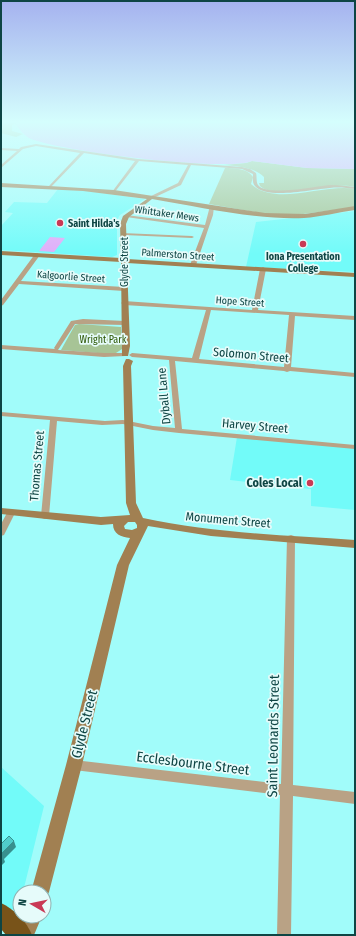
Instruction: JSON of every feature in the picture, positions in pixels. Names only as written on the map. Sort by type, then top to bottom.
[{"type":"highway","points":[[1,914],[22,935]]},
{"type":"street","points":[[50,187],[69,167]]},
{"type":"street","points":[[114,192],[133,167]]},
{"type":"street","points":[[126,216],[151,198],[180,184],[189,167]]},
{"type":"street","points":[[228,167],[249,170],[256,176],[255,184],[257,187],[275,192],[342,186],[355,188]]},
{"type":"street","points":[[1,185],[114,192],[267,217],[294,216],[355,208]]},
{"type":"street","points":[[193,265],[211,215],[212,207]]},
{"type":"street","name":"Whittaker Mews","points":[[126,216],[206,227]]},
{"type":"street","name":"Glyde Street","points":[[42,884],[74,765],[126,556],[131,525],[127,357],[124,303],[123,224],[126,216]]},
{"type":"street","points":[[124,234],[192,237]]},
{"type":"street","name":"Palmerston Street","points":[[1,253],[355,275]]},
{"type":"street","points":[[1,304],[38,255]]},
{"type":"street","points":[[254,311],[263,269]]},
{"type":"street","name":"Kalgoorlie Street","points":[[18,282],[124,289]]},
{"type":"street","name":"Hope Street","points":[[124,303],[355,318]]},
{"type":"street","points":[[195,361],[210,308]]},
{"type":"street","points":[[287,370],[292,314]]},
{"type":"street","points":[[57,348],[73,322],[83,320],[125,323]]},
{"type":"street","name":"Solomon Street","points":[[1,348],[144,357],[355,375]]},
{"type":"street","name":"Dyball Lane","points":[[172,360],[179,431]]},
{"type":"street","name":"Harvey Street","points":[[1,414],[355,447]]},
{"type":"street","name":"Thomas Street","points":[[45,516],[54,418]]},
{"type":"street","points":[[1,533],[6,512],[131,525]]},
{"type":"street","name":"Monument Street","points":[[131,525],[163,526],[355,544]]},
{"type":"street","name":"Monument Street","points":[[291,538],[303,537],[355,541]]},
{"type":"street","name":"Saint Leonards Street","points":[[284,935],[288,789],[291,538]]},
{"type":"street","name":"Ecclesbourne Street","points":[[74,765],[355,798]]},
{"type":"street","points":[[22,935],[28,924]]},
{"type":"shaded area","points":[[297,167],[355,167],[355,169]]},
{"type":"shaded area","name":"Saint Hilda's","points":[[58,189],[87,191],[145,199],[120,215],[117,220],[117,255],[112,257],[1,250],[1,226],[13,213],[5,212],[14,202],[47,203]]},
{"type":"shaded area","name":"Iona Presentation College","points":[[355,211],[355,272],[246,267],[256,222]]},
{"type":"shaded area","points":[[50,237],[65,238],[54,252],[39,251]]},
{"type":"shaded area","points":[[237,437],[355,448],[355,510],[311,506],[311,489],[230,480]]},
{"type":"shaded area","points":[[1,767],[44,806],[25,884],[12,884],[12,909],[6,910],[1,904]]},
{"type":"green space","points":[[238,167],[355,169],[355,187],[332,186],[279,192],[268,190],[260,186],[259,183],[264,183],[264,177],[255,171]]},
{"type":"green space","points":[[225,168],[240,169],[247,172],[253,177],[251,184],[261,191],[274,194],[301,193],[343,188],[355,189],[355,207],[289,216],[277,216],[209,204]]},
{"type":"green space","name":"Wright Park","points":[[75,325],[121,327],[122,349],[116,353],[110,354],[61,350]]},
{"type":"building","points":[[9,836],[14,841],[1,854],[1,844]]},
{"type":"place","name":"Saint Hilda's","points":[[60,223]]},
{"type":"place","name":"Iona Presentation College","points":[[303,244]]},
{"type":"place","name":"Coles Local","points":[[310,483]]}]
